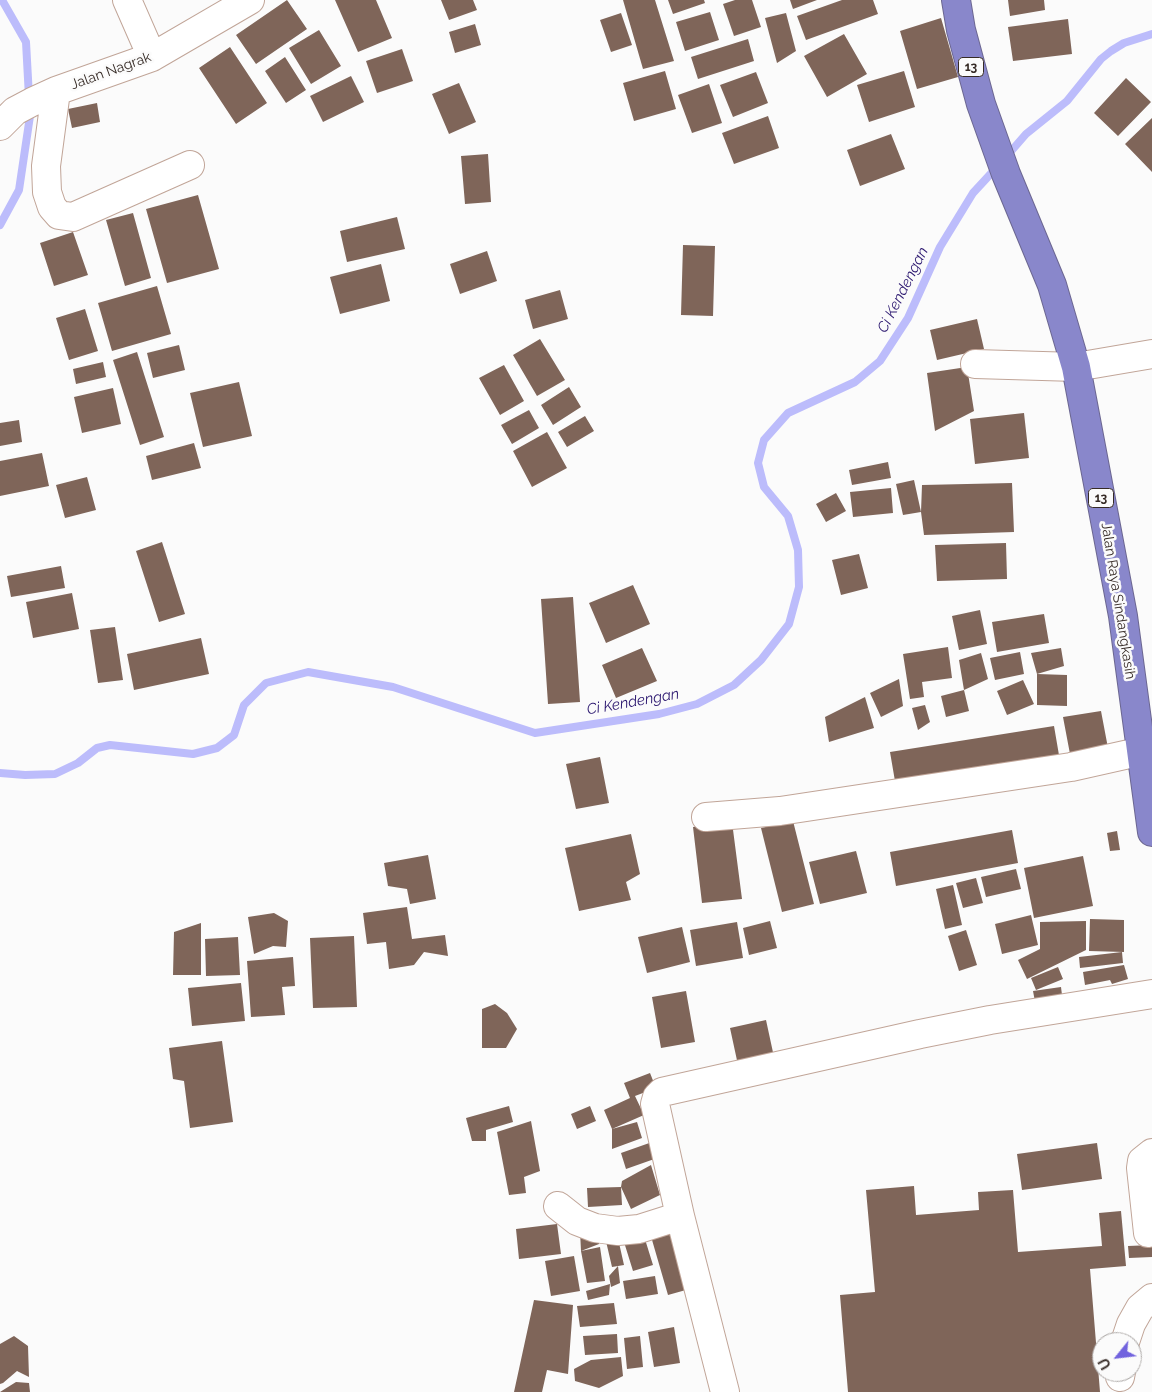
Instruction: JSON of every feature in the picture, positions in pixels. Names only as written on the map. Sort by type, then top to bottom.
[{"type":"highway","name":"Jalan Raya Sindangkasih","points":[[956,0],[961,30],[981,104],[1006,174],[1052,285],[1076,368],[1147,751],[1152,832]]},
{"type":"street","points":[[127,0],[152,57]]},
{"type":"street","name":"Jalan Nagrak","points":[[0,126],[14,111],[56,91],[152,57],[250,0]]},
{"type":"street","points":[[56,91],[46,166],[47,192],[52,207],[59,214],[73,217],[190,165]]},
{"type":"street","points":[[975,364],[1076,368],[1152,354]]},
{"type":"street","points":[[706,817],[780,811],[1071,767],[1147,751]]},
{"type":"street","points":[[725,1392],[680,1216],[655,1104],[657,1097],[662,1092],[990,1020],[1152,994]]},
{"type":"street","points":[[1148,1233],[1141,1168],[1142,1161],[1152,1153]]},
{"type":"street","points":[[558,1206],[577,1221],[595,1228],[618,1231],[639,1229],[680,1216]]},
{"type":"street","points":[[1129,1332],[1140,1308],[1152,1298]]},
{"type":"building","points":[[287,0],[307,29],[256,64],[236,35]]},
{"type":"building","points":[[335,0],[376,0],[392,38],[358,52]]},
{"type":"building","points":[[441,0],[473,0],[477,10],[449,20]]},
{"type":"building","points":[[623,0],[655,0],[674,61],[643,69]]},
{"type":"building","points":[[668,0],[704,0],[705,3],[673,14]]},
{"type":"building","points":[[735,0],[752,0],[761,27],[734,36],[723,4]]},
{"type":"building","points":[[790,0],[817,0],[793,9]]},
{"type":"building","points":[[842,0],[873,0],[878,14],[806,40],[797,16]]},
{"type":"building","points":[[1008,0],[1044,0],[1045,10],[1010,16]]},
{"type":"building","points":[[710,12],[719,40],[685,51],[676,22]]},
{"type":"building","points":[[621,13],[632,45],[611,52],[600,20]]},
{"type":"building","points":[[786,13],[796,51],[777,63],[765,18]]},
{"type":"building","points":[[941,18],[958,77],[917,89],[900,31]]},
{"type":"building","points":[[1068,19],[1072,54],[1013,61],[1008,27]]},
{"type":"building","points":[[475,24],[481,45],[455,53],[449,32]]},
{"type":"building","points":[[319,30],[341,66],[311,84],[289,48]]},
{"type":"building","points":[[844,34],[867,74],[827,97],[804,56]]},
{"type":"building","points":[[748,39],[754,61],[698,79],[691,57]]},
{"type":"building","points":[[230,47],[267,103],[236,124],[199,68]]},
{"type":"building","points":[[402,49],[413,81],[377,93],[366,61]]},
{"type":"building","points":[[285,57],[306,90],[286,103],[265,71]]},
{"type":"building","points":[[665,71],[676,109],[634,121],[623,83]]},
{"type":"building","points":[[904,71],[915,107],[869,122],[857,85]]},
{"type":"building","points":[[756,72],[768,103],[733,117],[720,85]]},
{"type":"building","points":[[351,76],[364,102],[323,122],[310,96]]},
{"type":"building","points":[[1126,78],[1151,102],[1118,136],[1094,113]]},
{"type":"building","points":[[459,83],[476,122],[449,134],[432,94]]},
{"type":"building","points":[[709,84],[722,123],[692,133],[678,95]]},
{"type":"building","points":[[97,103],[100,122],[72,128],[68,109]]},
{"type":"building","points":[[768,116],[779,148],[734,164],[722,133]]},
{"type":"building","points":[[1152,118],[1152,172],[1125,144]]},
{"type":"building","points":[[891,134],[905,169],[860,186],[847,150]]},
{"type":"building","points":[[488,154],[491,202],[465,204],[461,156]]},
{"type":"building","points":[[198,195],[219,269],[167,283],[146,209]]},
{"type":"building","points":[[133,213],[151,278],[125,286],[106,220]]},
{"type":"building","points":[[397,217],[405,249],[347,262],[340,231]]},
{"type":"building","points":[[73,232],[88,275],[54,286],[40,243]]},
{"type":"building","points":[[683,245],[715,246],[713,316],[681,315]]},
{"type":"building","points":[[487,251],[497,281],[460,294],[450,264]]},
{"type":"building","points":[[381,264],[390,301],[340,314],[330,277]]},
{"type":"building","points":[[157,286],[171,334],[112,351],[98,303]]},
{"type":"building","points":[[560,290],[568,319],[533,329],[525,300]]},
{"type":"building","points":[[85,309],[98,351],[69,360],[56,318]]},
{"type":"building","points":[[977,319],[984,349],[937,360],[930,330]]},
{"type":"building","points":[[540,339],[565,380],[537,396],[513,355]]},
{"type":"building","points":[[179,345],[185,370],[153,378],[147,353]]},
{"type":"building","points":[[137,352],[164,437],[140,445],[113,360]]},
{"type":"building","points":[[103,362],[106,377],[76,384],[73,369]]},
{"type":"building","points":[[504,365],[524,401],[500,415],[479,378]]},
{"type":"building","points":[[967,367],[974,411],[935,431],[927,373]]},
{"type":"building","points":[[239,382],[252,436],[203,447],[190,393]]},
{"type":"building","points":[[569,387],[581,407],[553,425],[541,405]]},
{"type":"building","points":[[113,388],[121,424],[82,433],[74,397]]},
{"type":"building","points":[[529,410],[539,428],[512,444],[501,425]]},
{"type":"building","points":[[1024,413],[1029,458],[975,464],[970,419]]},
{"type":"building","points":[[585,416],[594,431],[567,447],[558,432]]},
{"type":"building","points":[[19,420],[22,442],[0,446],[0,423]]},
{"type":"building","points":[[547,432],[567,468],[532,487],[513,451]]},
{"type":"building","points":[[194,443],[201,468],[152,480],[146,456]]},
{"type":"building","points":[[42,453],[49,486],[0,496],[0,461]]},
{"type":"building","points":[[888,462],[891,478],[852,485],[849,470]]},
{"type":"building","points":[[87,477],[96,510],[65,518],[56,485]]},
{"type":"building","points":[[914,480],[921,512],[903,515],[896,484]]},
{"type":"building","points":[[1012,483],[1014,532],[924,535],[921,512],[922,485]]},
{"type":"building","points":[[891,488],[893,513],[853,517],[850,492]]},
{"type":"building","points":[[836,493],[846,511],[826,522],[816,504]]},
{"type":"building","points":[[162,542],[185,614],[159,622],[136,551]]},
{"type":"building","points":[[1006,543],[1007,579],[937,581],[935,545]]},
{"type":"building","points":[[859,554],[868,588],[841,595],[832,560]]},
{"type":"building","points":[[61,566],[65,588],[11,597],[7,576]]},
{"type":"building","points":[[633,585],[650,624],[606,643],[589,603]]},
{"type":"building","points":[[72,593],[79,629],[33,638],[26,602]]},
{"type":"building","points":[[573,597],[580,702],[548,704],[541,599]]},
{"type":"building","points":[[980,610],[987,644],[959,650],[952,616]]},
{"type":"building","points":[[1044,614],[1049,643],[997,652],[992,622]]},
{"type":"building","points":[[115,627],[123,680],[98,683],[90,630]]},
{"type":"building","points":[[201,638],[209,674],[134,690],[127,654]]},
{"type":"building","points":[[948,647],[952,678],[922,682],[924,697],[910,699],[903,654]]},
{"type":"building","points":[[642,648],[657,681],[616,698],[602,665]]},
{"type":"building","points":[[1061,648],[1064,666],[1037,674],[1031,653]]},
{"type":"building","points":[[1020,652],[1024,674],[995,680],[990,658]]},
{"type":"building","points":[[981,653],[988,679],[964,690],[959,660]]},
{"type":"building","points":[[1037,674],[1067,675],[1067,706],[1037,705]]},
{"type":"building","points":[[899,679],[903,706],[881,717],[870,693]]},
{"type":"building","points":[[1023,680],[1034,704],[1007,715],[997,691]]},
{"type":"building","points":[[964,690],[969,711],[946,717],[941,696]]},
{"type":"building","points":[[865,697],[874,728],[829,742],[825,717]]},
{"type":"building","points":[[925,705],[930,722],[918,730],[912,708]]},
{"type":"building","points":[[1101,711],[1108,748],[1070,754],[1063,717]]},
{"type":"building","points":[[1054,726],[1060,761],[896,787],[890,752]]},
{"type":"building","points":[[600,757],[609,803],[576,809],[566,764]]},
{"type":"building","points":[[793,821],[814,904],[782,912],[761,828]]},
{"type":"building","points":[[732,822],[742,899],[702,903],[693,827]]},
{"type":"building","points":[[1012,830],[1018,863],[896,886],[890,852]]},
{"type":"building","points":[[1117,831],[1120,850],[1110,851],[1107,833]]},
{"type":"building","points":[[631,834],[640,874],[626,882],[631,900],[579,911],[565,848]]},
{"type":"building","points":[[856,851],[867,893],[820,904],[809,862]]},
{"type":"building","points":[[428,855],[436,899],[410,904],[407,889],[388,886],[384,863]]},
{"type":"building","points":[[1083,856],[1093,906],[1034,918],[1024,868]]},
{"type":"building","points":[[1016,869],[1021,889],[986,897],[981,877]]},
{"type":"building","points":[[976,878],[983,903],[963,908],[956,883]]},
{"type":"building","points":[[953,885],[962,925],[945,929],[936,889]]},
{"type":"building","points":[[407,907],[412,939],[445,935],[448,956],[424,952],[414,965],[389,969],[386,942],[367,944],[363,913]]},
{"type":"building","points":[[274,913],[288,921],[286,947],[273,946],[254,954],[248,917]]},
{"type":"building","points":[[1031,915],[1038,945],[1002,954],[995,924]]},
{"type":"building","points":[[1090,919],[1124,920],[1124,952],[1089,951]]},
{"type":"building","points":[[770,921],[777,948],[749,955],[743,928]]},
{"type":"building","points":[[1086,921],[1086,950],[1027,979],[1018,960],[1040,949],[1040,922]]},
{"type":"building","points":[[737,922],[743,958],[696,966],[690,930]]},
{"type":"building","points":[[201,923],[201,975],[173,975],[174,932]]},
{"type":"building","points":[[682,927],[690,962],[647,973],[638,937]]},
{"type":"building","points":[[966,930],[977,965],[959,971],[948,936]]},
{"type":"building","points":[[354,936],[357,1007],[313,1008],[310,938]]},
{"type":"building","points":[[238,937],[240,975],[206,976],[205,939]]},
{"type":"building","points":[[1122,952],[1123,963],[1080,968],[1079,957]]},
{"type":"building","points":[[293,957],[295,986],[282,987],[285,1015],[251,1017],[247,961]]},
{"type":"building","points":[[1124,965],[1128,979],[1112,984],[1110,980],[1085,985],[1083,972]]},
{"type":"building","points":[[1058,967],[1063,979],[1036,990],[1031,978]]},
{"type":"building","points":[[241,983],[245,1021],[192,1026],[188,988]]},
{"type":"building","points":[[1061,987],[1063,1003],[1036,1007],[1033,991]]},
{"type":"building","points":[[686,991],[695,1042],[661,1048],[652,997]]},
{"type":"building","points":[[495,1004],[507,1013],[517,1029],[506,1048],[482,1048],[482,1009]]},
{"type":"building","points":[[766,1020],[774,1057],[738,1065],[730,1028]]},
{"type":"building","points":[[222,1041],[233,1122],[190,1128],[184,1081],[173,1079],[169,1048]]},
{"type":"building","points":[[650,1073],[656,1088],[635,1096],[644,1115],[612,1129],[604,1110],[630,1098],[624,1083]]},
{"type":"building","points":[[509,1106],[513,1122],[486,1130],[486,1141],[472,1141],[466,1118]]},
{"type":"building","points":[[590,1106],[596,1121],[577,1129],[571,1114]]},
{"type":"building","points":[[531,1121],[540,1171],[524,1177],[526,1193],[509,1195],[497,1132]]},
{"type":"building","points":[[637,1122],[642,1138],[612,1149],[612,1129]]},
{"type":"building","points":[[655,1141],[660,1157],[626,1169],[621,1153]]},
{"type":"building","points":[[1097,1143],[1102,1179],[1022,1190],[1017,1154]]},
{"type":"building","points":[[651,1165],[660,1195],[631,1209],[621,1187],[622,1181]]},
{"type":"building","points":[[914,1186],[916,1215],[979,1210],[978,1192],[1013,1190],[1018,1252],[1102,1246],[1099,1213],[1121,1211],[1126,1266],[1090,1269],[1095,1332],[1092,1332],[1092,1382],[1099,1382],[1100,1392],[848,1392],[840,1295],[875,1292],[866,1190]]},
{"type":"building","points":[[621,1187],[622,1205],[588,1207],[587,1188]]},
{"type":"building","points":[[557,1224],[561,1254],[519,1259],[516,1229]]},
{"type":"building","points":[[676,1226],[693,1288],[668,1295],[650,1233]]},
{"type":"building","points":[[598,1230],[599,1244],[581,1251],[580,1231]]},
{"type":"building","points":[[617,1234],[624,1265],[612,1267],[605,1237]]},
{"type":"building","points":[[644,1236],[653,1265],[633,1271],[624,1242]]},
{"type":"building","points":[[1152,1245],[1152,1257],[1129,1258],[1128,1246]]},
{"type":"building","points":[[600,1247],[605,1281],[587,1283],[581,1251]]},
{"type":"building","points":[[574,1256],[580,1291],[551,1296],[545,1261]]},
{"type":"building","points":[[618,1266],[620,1283],[611,1287],[609,1276]]},
{"type":"building","points":[[655,1276],[658,1294],[626,1299],[623,1281]]},
{"type":"building","points":[[610,1284],[609,1295],[588,1300],[586,1291]]},
{"type":"building","points":[[534,1300],[573,1305],[568,1374],[547,1370],[542,1392],[514,1392]]},
{"type":"building","points":[[614,1303],[617,1324],[580,1327],[577,1306]]},
{"type":"building","points":[[674,1327],[680,1363],[654,1367],[648,1332]]},
{"type":"building","points":[[617,1334],[618,1353],[585,1355],[583,1336]]},
{"type":"building","points":[[14,1336],[28,1346],[29,1377],[17,1371],[0,1384],[0,1344]]},
{"type":"building","points":[[640,1336],[643,1367],[627,1369],[624,1338]]},
{"type":"building","points":[[621,1357],[623,1376],[599,1388],[575,1381],[574,1369],[591,1360]]},
{"type":"building","points":[[16,1382],[29,1383],[30,1392],[0,1392]]},
{"type":"waterway","points":[[2,0],[26,42],[29,97]]},
{"type":"waterway","name":"Ci Kendengan","points":[[1006,157],[1026,134],[1067,101],[1101,59],[1124,43],[1152,34]]},
{"type":"waterway","points":[[0,225],[19,190],[30,116]]},
{"type":"waterway","name":"Ci Kendengan","points":[[0,773],[25,775],[55,774],[78,763],[97,748],[110,745],[193,754],[217,748],[234,735],[244,705],[266,683],[308,672],[393,687],[535,733],[659,714],[697,704],[734,685],[761,660],[789,624],[799,587],[798,550],[788,516],[764,487],[758,463],[764,440],[788,413],[855,382],[880,361],[908,318],[940,247],[973,193],[997,167]]}]
